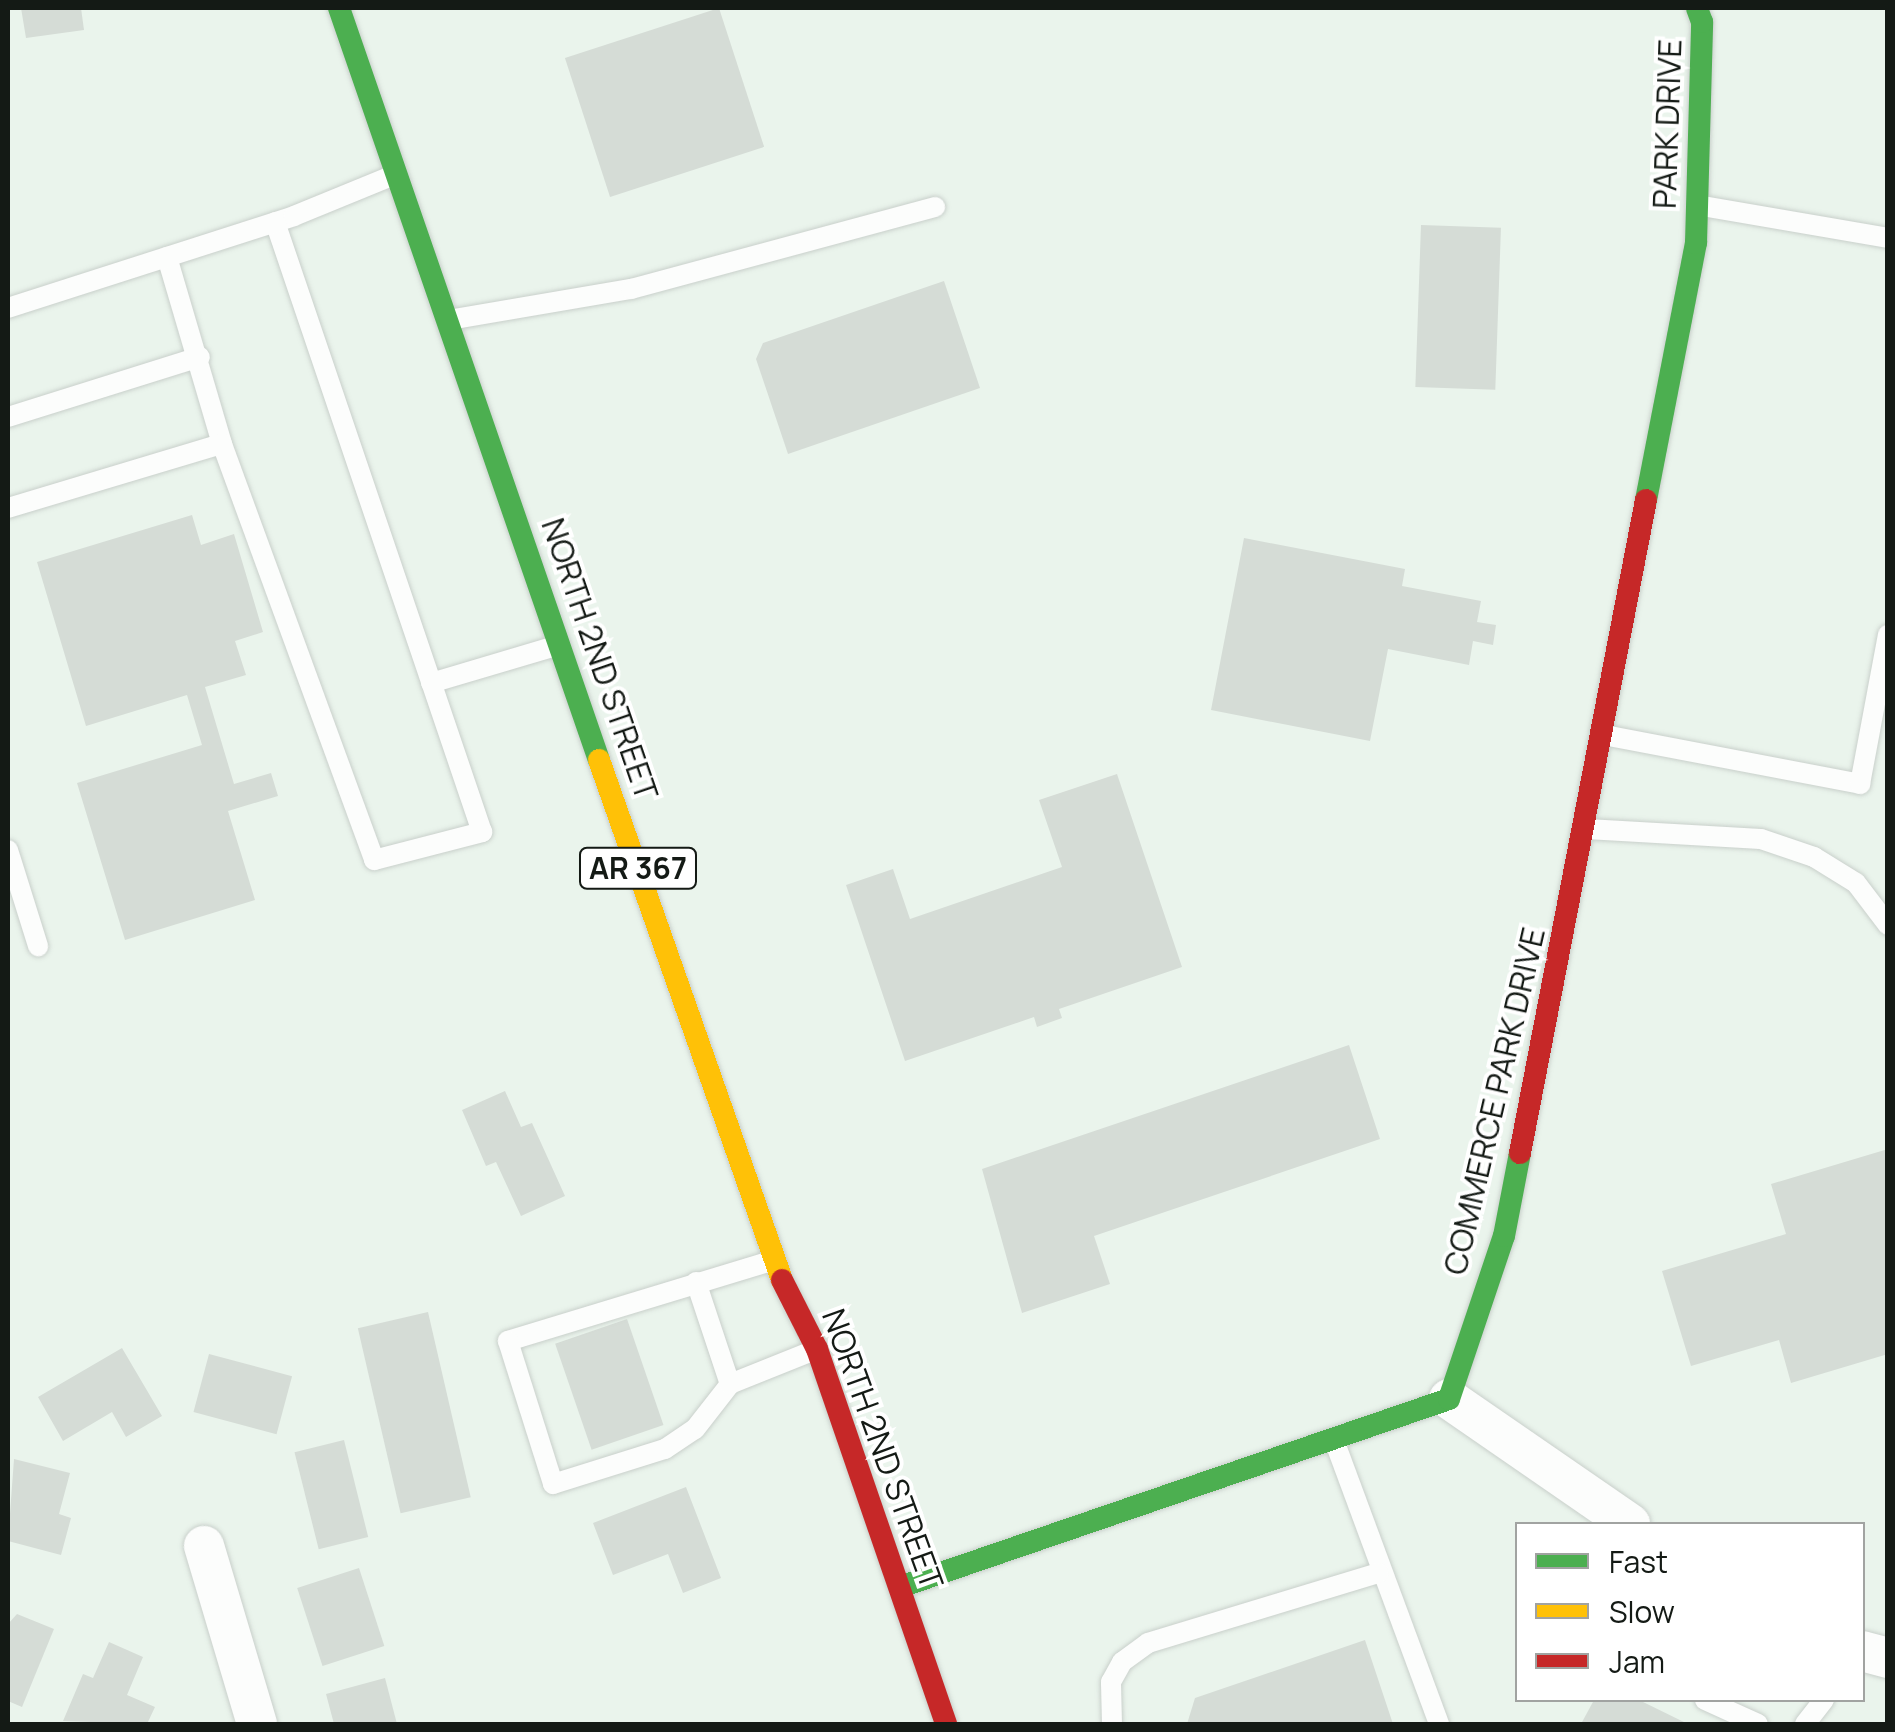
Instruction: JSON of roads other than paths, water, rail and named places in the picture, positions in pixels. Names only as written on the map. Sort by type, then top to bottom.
[{"type":"street","name":"NORTH 2ND STREET","points":[[339,8],[772,1260],[817,1349],[946,1724]]},
{"type":"street","name":"PARK DRIVE","points":[[1696,242],[1702,22],[1697,8]]},
{"type":"street","name":"COMMERCE PARK DRIVE","points":[[1449,1399],[1504,1236],[1587,829],[1696,242]]},
{"type":"street","points":[[900,1587],[1449,1399],[1611,1519]]},
{"type":"street","points":[[204,1546],[257,1724]]},
{"type":"lane","points":[[8,308],[285,219],[396,175]]},
{"type":"lane","points":[[1697,205],[1888,238]]},
{"type":"lane","points":[[447,320],[631,288],[935,207]]},
{"type":"lane","points":[[167,257],[200,357],[222,444],[374,860],[482,832],[431,684],[285,219]]},
{"type":"lane","points":[[8,416],[200,357]]},
{"type":"lane","points":[[8,508],[222,444]]},
{"type":"lane","points":[[1604,734],[1860,784],[1888,635]]},
{"type":"lane","points":[[431,684],[561,645]]},
{"type":"lane","points":[[1587,829],[1760,839],[1814,857],[1856,883],[1888,925]]},
{"type":"lane","points":[[8,850],[38,946]]},
{"type":"lane","points":[[772,1260],[508,1341],[554,1484],[665,1450],[695,1430],[730,1384],[817,1349]]},
{"type":"lane","points":[[696,1282],[730,1384]]},
{"type":"lane","points":[[1334,1438],[1379,1572],[1439,1724]]},
{"type":"lane","points":[[1112,1724],[1111,1682],[1122,1662],[1148,1644],[1379,1572]]},
{"type":"lane","points":[[1709,1702],[1758,1724]]},
{"type":"lane","points":[[1805,1724],[1822,1702]]}]
